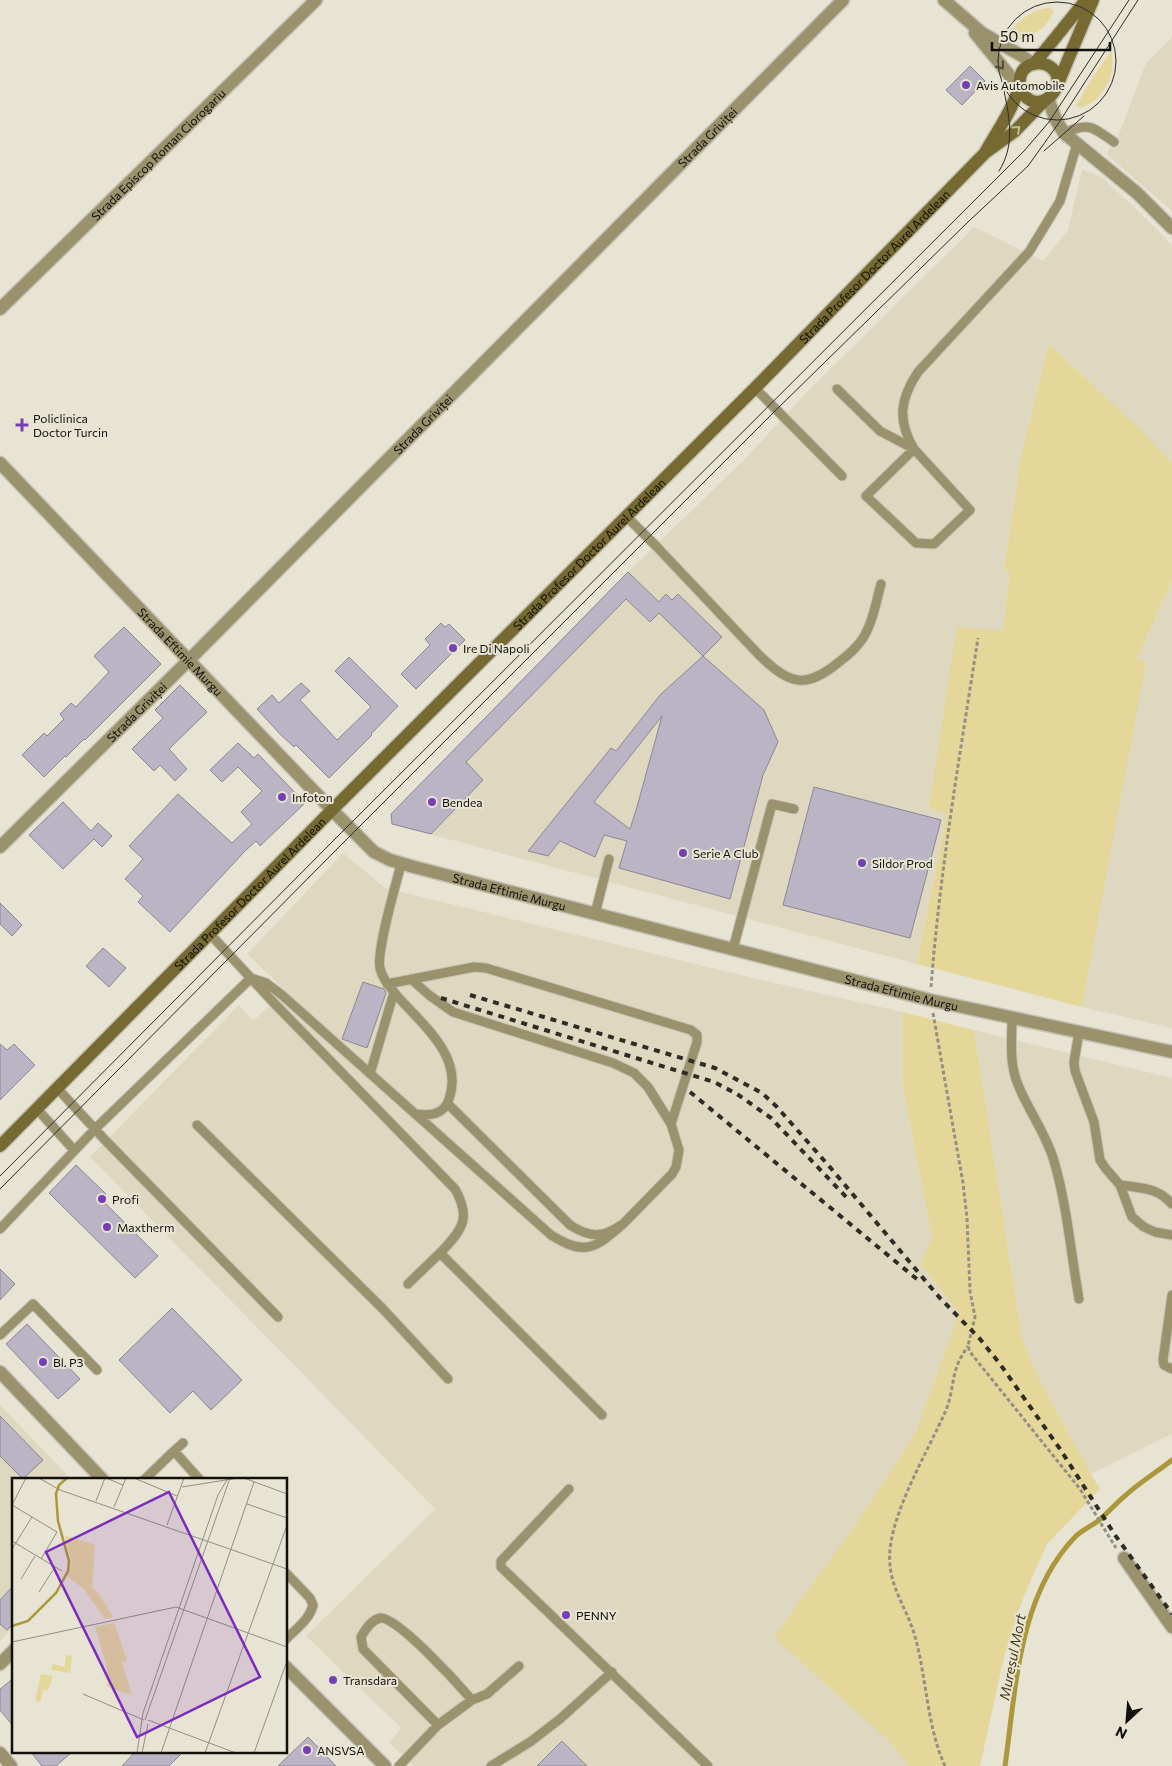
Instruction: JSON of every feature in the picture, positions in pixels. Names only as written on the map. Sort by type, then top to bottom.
[{"type":"main road","points":[[1086,0],[1033,64],[1020,75],[1019,87],[1024,96],[1034,101],[1046,100],[1055,92],[1093,0]]},
{"type":"main road","points":[[1033,64],[1047,65],[1052,69],[1057,80],[1057,86]]},
{"type":"main road","name":"Strada Profesor Doctor Aurel Ardelean","points":[[985,153],[1013,104],[1019,87]]},
{"type":"main road","name":"Strada Profesor Doctor Aurel Ardelean","points":[[0,1146],[332,810],[755,388],[985,153],[1014,132],[1046,100]]},
{"type":"street","name":"Strada Episcop Roman Ciorogariu","points":[[0,309],[316,0]]},
{"type":"street","name":"Strada Griviței","points":[[0,847],[189,660],[843,0]]},
{"type":"street","points":[[944,0],[990,39],[1033,64]]},
{"type":"street","points":[[961,16],[1019,87]]},
{"type":"street","points":[[1046,100],[1064,133],[1137,193],[1172,228]]},
{"type":"street","name":"Strada Eftimie Murgu","points":[[0,463],[332,810],[380,856],[401,864],[930,1000],[1172,1052]]},
{"type":"street","points":[[0,1372],[101,1478]]},
{"type":"street","points":[[1124,1558],[1170,1619]]},
{"type":"street","points":[[0,1664],[12,1652]]},
{"type":"street","points":[[288,1669],[386,1766]]},
{"type":"street","points":[[0,1753],[12,1766]]},
{"type":"lane","points":[[1064,133],[1078,127],[1087,126],[1097,130],[1114,142]]},
{"type":"lane","points":[[914,449],[866,496],[916,543],[934,544],[970,510],[914,449],[905,432],[902,413],[905,393],[918,372],[1029,252],[1060,201],[1077,144]]},
{"type":"lane","points":[[755,388],[842,476]]},
{"type":"lane","points":[[837,389],[880,431],[914,449]]},
{"type":"lane","points":[[626,516],[760,656],[777,672],[791,679],[804,681],[818,677],[855,649],[863,639],[869,626],[881,584]]},
{"type":"lane","points":[[733,949],[772,804],[794,809]]},
{"type":"lane","points":[[595,914],[609,859]]},
{"type":"lane","points":[[401,864],[379,954],[380,971],[387,984],[448,1056],[452,1086],[448,1104],[443,1110],[437,1114],[415,1114]]},
{"type":"lane","points":[[210,934],[455,1189],[464,1210],[464,1219],[458,1235],[408,1284]]},
{"type":"lane","points":[[387,984],[474,967],[486,968],[692,1030],[697,1035],[697,1042],[671,1124]]},
{"type":"lane","points":[[251,978],[266,983],[282,995],[551,1235],[562,1242],[578,1247],[592,1247],[604,1241],[672,1174],[676,1167],[679,1150],[671,1124],[648,1088],[634,1073],[613,1063],[453,1012],[411,979]]},
{"type":"lane","points":[[0,1229],[95,1129],[251,978]]},
{"type":"lane","points":[[370,1074],[394,992]]},
{"type":"lane","points":[[1012,1018],[1012,1061],[1016,1080],[1041,1130],[1060,1182],[1079,1300]]},
{"type":"lane","points":[[1079,1032],[1074,1062],[1075,1071],[1094,1122],[1100,1160],[1106,1170],[1120,1185],[1132,1217],[1144,1227],[1155,1232],[1172,1235]]},
{"type":"lane","points":[[56,1088],[278,1317]]},
{"type":"lane","points":[[448,1104],[570,1225],[593,1235],[614,1230],[623,1224]]},
{"type":"lane","points":[[36,1109],[74,1150]]},
{"type":"lane","points":[[196,1126],[386,1306],[448,1379]]},
{"type":"lane","points":[[1120,1185],[1153,1190],[1164,1195],[1172,1204]]},
{"type":"lane","points":[[440,1253],[602,1416]]},
{"type":"lane","points":[[1172,1296],[1163,1360],[1164,1365],[1172,1369]]},
{"type":"lane","points":[[0,1336],[33,1304],[97,1370]]},
{"type":"lane","points":[[146,1478],[183,1443]]},
{"type":"lane","points":[[174,1452],[198,1478]]},
{"type":"lane","points":[[569,1489],[501,1561],[500,1564],[503,1570],[612,1672],[708,1766]]},
{"type":"lane","points":[[288,1575],[310,1598],[313,1605],[308,1617],[288,1637]]},
{"type":"lane","points":[[438,1725],[363,1649],[361,1637],[364,1630],[375,1620],[381,1618],[388,1620],[404,1630],[472,1700]]},
{"type":"lane","points":[[399,1766],[438,1725],[472,1700],[487,1694],[519,1666]]},
{"type":"lane","points":[[491,1766],[530,1742],[560,1719],[612,1672]]},
{"type":"path","points":[[945,1766],[940,1756],[932,1724],[922,1664],[914,1632],[895,1587],[890,1565],[891,1538],[902,1507],[947,1408],[957,1367],[968,1346],[975,1317],[970,1291],[967,1218],[963,1183],[930,1000],[934,943],[978,638]]},
{"type":"path","points":[[968,1346],[974,1357],[1080,1489],[1109,1538],[1124,1558]]},
{"type":"shaded area","points":[[1041,9],[1054,9],[1051,16],[1047,23],[1036,33],[1022,39],[1007,42],[1012,29],[1022,19]]},
{"type":"shaded area","points":[[1172,37],[1172,211],[1106,154],[1119,134],[1146,63]]},
{"type":"shaded area","points":[[1111,51],[1111,77],[1103,91],[1097,98],[1082,108],[1076,106],[1092,78]]},
{"type":"shaded area","points":[[1082,169],[1103,178],[1162,234],[1172,246],[1172,463],[1138,427],[1049,344],[1021,457],[1004,570],[1010,571],[1003,632],[958,627],[929,808],[947,813],[917,964],[392,824],[391,814],[628,572],[746,458],[804,395],[974,227],[1043,261],[1068,230]]},
{"type":"shaded area","points":[[1049,344],[1138,427],[1172,463],[1172,581],[1137,659],[1146,662],[1082,1007],[917,964],[947,813],[929,808],[957,627],[1003,631],[1010,572],[1004,570],[1021,457]]},
{"type":"shaded area","points":[[1172,581],[1172,1028],[1082,1007],[1145,663],[1137,660]]},
{"type":"shaded area","points":[[343,853],[385,888],[761,980],[903,1012],[903,1087],[932,1237],[921,1264],[959,1313],[916,1432],[855,1526],[887,1739],[910,1766],[414,1766],[389,1743],[401,1728],[306,1636],[435,1509],[90,1157],[239,1005],[253,1021],[286,991],[247,954]]},
{"type":"shaded area","points":[[903,1012],[974,1030],[1022,1339],[1038,1377],[1100,1489],[1047,1544],[1023,1598],[1004,1657],[980,1766],[910,1766],[887,1739],[774,1637],[855,1526],[916,1432],[959,1313],[921,1264],[932,1237],[903,1087]]},
{"type":"shaded area","points":[[974,1030],[1172,1078],[1172,1434],[1091,1474],[1038,1377],[1022,1339]]},
{"type":"shaded area","points":[[0,1405],[70,1478],[12,1478],[12,1628],[0,1641]]},
{"type":"building","name":"Avis Automobile","points":[[970,66],[985,81],[962,105],[946,90]]},
{"type":"building","points":[[628,572],[659,602],[666,594],[672,600],[678,594],[722,637],[703,656],[659,613],[650,622],[626,599],[466,762],[483,780],[431,834],[392,824],[391,814]]},
{"type":"building","points":[[441,623],[445,627],[449,624],[465,640],[416,689],[401,674],[430,645],[425,639]]},
{"type":"building","points":[[124,627],[161,664],[85,740],[65,756],[44,777],[22,755],[44,733],[47,736],[64,719],[60,714],[71,703],[76,707],[109,672],[94,656]]},
{"type":"building","points":[[703,656],[764,710],[778,742],[763,775],[730,899],[619,868],[627,841],[604,835],[595,857],[560,841],[548,856],[528,851],[611,748],[616,751],[661,694]],"holes":[[[662,716],[630,829],[594,802]]]},
{"type":"building","points":[[349,657],[398,706],[329,778],[296,745],[294,747],[280,734],[257,709],[272,695],[279,703],[301,683],[310,691],[300,700],[337,740],[371,707],[335,671]]},
{"type":"building","points":[[180,685],[207,712],[169,749],[187,769],[175,781],[160,765],[154,771],[132,749],[163,718],[155,710]]},
{"type":"building","points":[[238,743],[254,758],[258,754],[305,803],[260,846],[256,841],[245,851],[170,932],[138,902],[143,896],[125,879],[143,859],[129,846],[178,794],[232,843],[252,824],[241,812],[262,791],[238,767],[222,782],[210,770]]},
{"type":"building","name":"Sildor Prod","points":[[814,787],[941,820],[910,938],[783,905]]},
{"type":"building","points":[[63,802],[91,831],[98,823],[112,836],[102,847],[94,839],[63,869],[29,835]]},
{"type":"building","points":[[0,903],[22,925],[12,936],[0,924]]},
{"type":"building","points":[[103,948],[126,968],[109,987],[86,966]]},
{"type":"building","points":[[363,982],[384,989],[386,993],[367,1048],[342,1039]]},
{"type":"building","points":[[0,1044],[7,1050],[14,1044],[35,1065],[0,1100]]},
{"type":"building","name":"Maxtherm","points":[[76,1165],[106,1194],[101,1199],[158,1256],[135,1278],[49,1193]]},
{"type":"building","points":[[0,1269],[15,1284],[0,1300]]},
{"type":"building","points":[[172,1308],[242,1380],[211,1410],[193,1391],[170,1413],[119,1360]]},
{"type":"building","name":"Bl. P3","points":[[27,1324],[80,1379],[58,1399],[6,1344]]},
{"type":"building","points":[[0,1416],[43,1460],[22,1478],[0,1456]]},
{"type":"building","points":[[12,1587],[12,1625],[7,1630],[0,1624],[0,1600]]},
{"type":"building","points":[[12,1680],[12,1725],[0,1710],[0,1689]]},
{"type":"building","name":"ANSVSA","points":[[308,1737],[336,1766],[278,1766]]},
{"type":"building","points":[[562,1741],[587,1766],[537,1766]]},
{"type":"building","points":[[33,1754],[70,1754],[56,1766],[42,1766]]},
{"type":"building","points":[[133,1754],[181,1754],[169,1766],[122,1766]]},
{"type":"waterway","name":"Mureșul Mort","points":[[1005,1766],[1023,1644],[1031,1614],[1042,1586],[1057,1560],[1076,1536],[1098,1521],[1131,1490],[1172,1460]]},
{"type":"tram line","points":[[0,1176],[1024,151],[1049,122],[1129,0]]},
{"type":"tram line","points":[[0,1189],[776,410],[969,221],[1028,166],[1058,124],[1138,0]]},
{"type":"tram line","points":[[1057,2],[1080,6],[1099,19],[1112,38],[1116,61],[1112,84],[1099,103],[1080,116],[1057,120],[1034,116],[1015,103],[1002,84],[998,61],[1002,38],[1015,19],[1034,6],[1057,2]]},
{"type":"tram line","points":[[999,171],[1007,152],[1010,132],[1004,91]]},
{"type":"tram line","points":[[1044,151],[1084,116]]},
{"type":"railway","points":[[470,995],[715,1068],[762,1093],[777,1107],[829,1166],[939,1297],[980,1339],[1000,1364],[1060,1449],[1115,1535],[1172,1614]]},
{"type":"railway","points":[[441,998],[714,1082],[737,1094],[771,1118],[849,1200]]},
{"type":"railway","points":[[690,1092],[918,1280]]},
{"type":"place","name":"Avis Automobile","points":[[966,85]]},
{"type":"place","name":"Policlinica Doctor Turcin","points":[[22,425]]},
{"type":"place","name":"Ire Di Napoli","points":[[453,648]]},
{"type":"place","name":"Infoton","points":[[282,797]]},
{"type":"place","name":"Bendea","points":[[432,802]]},
{"type":"place","name":"Serie A Club","points":[[683,853]]},
{"type":"place","name":"Sildor Prod","points":[[862,863]]},
{"type":"place","name":"Profi","points":[[102,1199]]},
{"type":"place","name":"Maxtherm","points":[[107,1227]]},
{"type":"place","name":"Bl. P3","points":[[43,1362]]},
{"type":"place","name":"PENNY","points":[[566,1615]]},
{"type":"place","name":"Transdara","points":[[333,1680]]},
{"type":"place","name":"ANSVSA","points":[[307,1750]]}]
